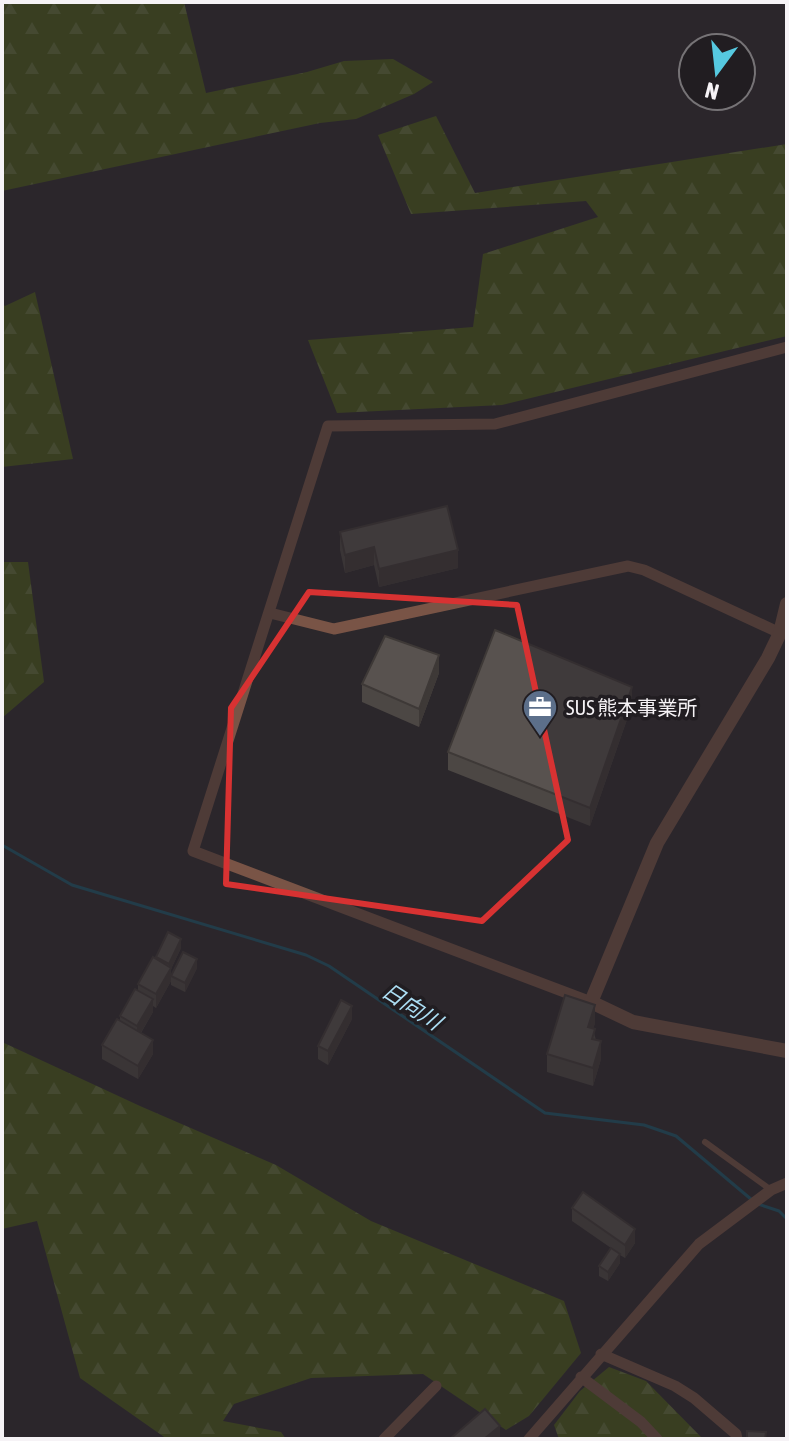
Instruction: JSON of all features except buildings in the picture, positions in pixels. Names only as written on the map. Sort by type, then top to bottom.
[{"type":"street","points":[[787,347],[495,424],[328,426],[193,851],[591,1002],[633,1022],[787,1051]]},
{"type":"street","points":[[270,613],[334,629],[628,566],[644,570],[783,633]]},
{"type":"street","points":[[591,1002],[657,843],[721,741],[783,633],[787,604]]},
{"type":"street","points":[[529,1439],[699,1244],[771,1190],[787,1183]]},
{"type":"street","points":[[601,1354],[685,1392],[736,1434],[737,1439]]},
{"type":"street","points":[[581,1377],[641,1422],[657,1439]]},
{"type":"street","points":[[384,1439],[436,1386]]},
{"type":"lane","points":[[705,1142],[771,1190]]},
{"type":"highlighted area","points":[[309,592],[517,605],[568,840],[482,921],[226,884],[231,708]]},
{"type":"green space","points":[[2,2],[184,2],[206,93],[344,61],[393,59],[433,82],[414,94],[356,119],[320,123],[2,191]]},
{"type":"green space","points":[[436,116],[475,193],[787,144],[787,336],[502,405],[337,413],[308,340],[473,327],[483,254],[598,217],[586,201],[411,214],[378,135]]},
{"type":"green space","points":[[35,292],[73,459],[2,467],[2,303],[5,306]]},
{"type":"green space","points":[[2,562],[28,562],[44,682],[2,718]]},
{"type":"green space","points":[[2,1042],[276,1165],[371,1221],[564,1301],[581,1353],[529,1416],[506,1430],[423,1374],[311,1378],[234,1404],[223,1421],[281,1432],[286,1439],[167,1439],[80,1378],[37,1221],[2,1229]]},
{"type":"green space","points":[[609,1367],[646,1381],[703,1439],[559,1439],[554,1425],[580,1391]]},
{"type":"waterway","name":"日向川","points":[[2,845],[72,885],[306,955],[329,966],[545,1113],[644,1125],[676,1136],[752,1200]]},
{"type":"waterway","name":"日向川","points":[[758,1204],[779,1211],[787,1219]]},
{"type":"place","name":"SUS 熊本事業所","points":[[540,738]]}]
